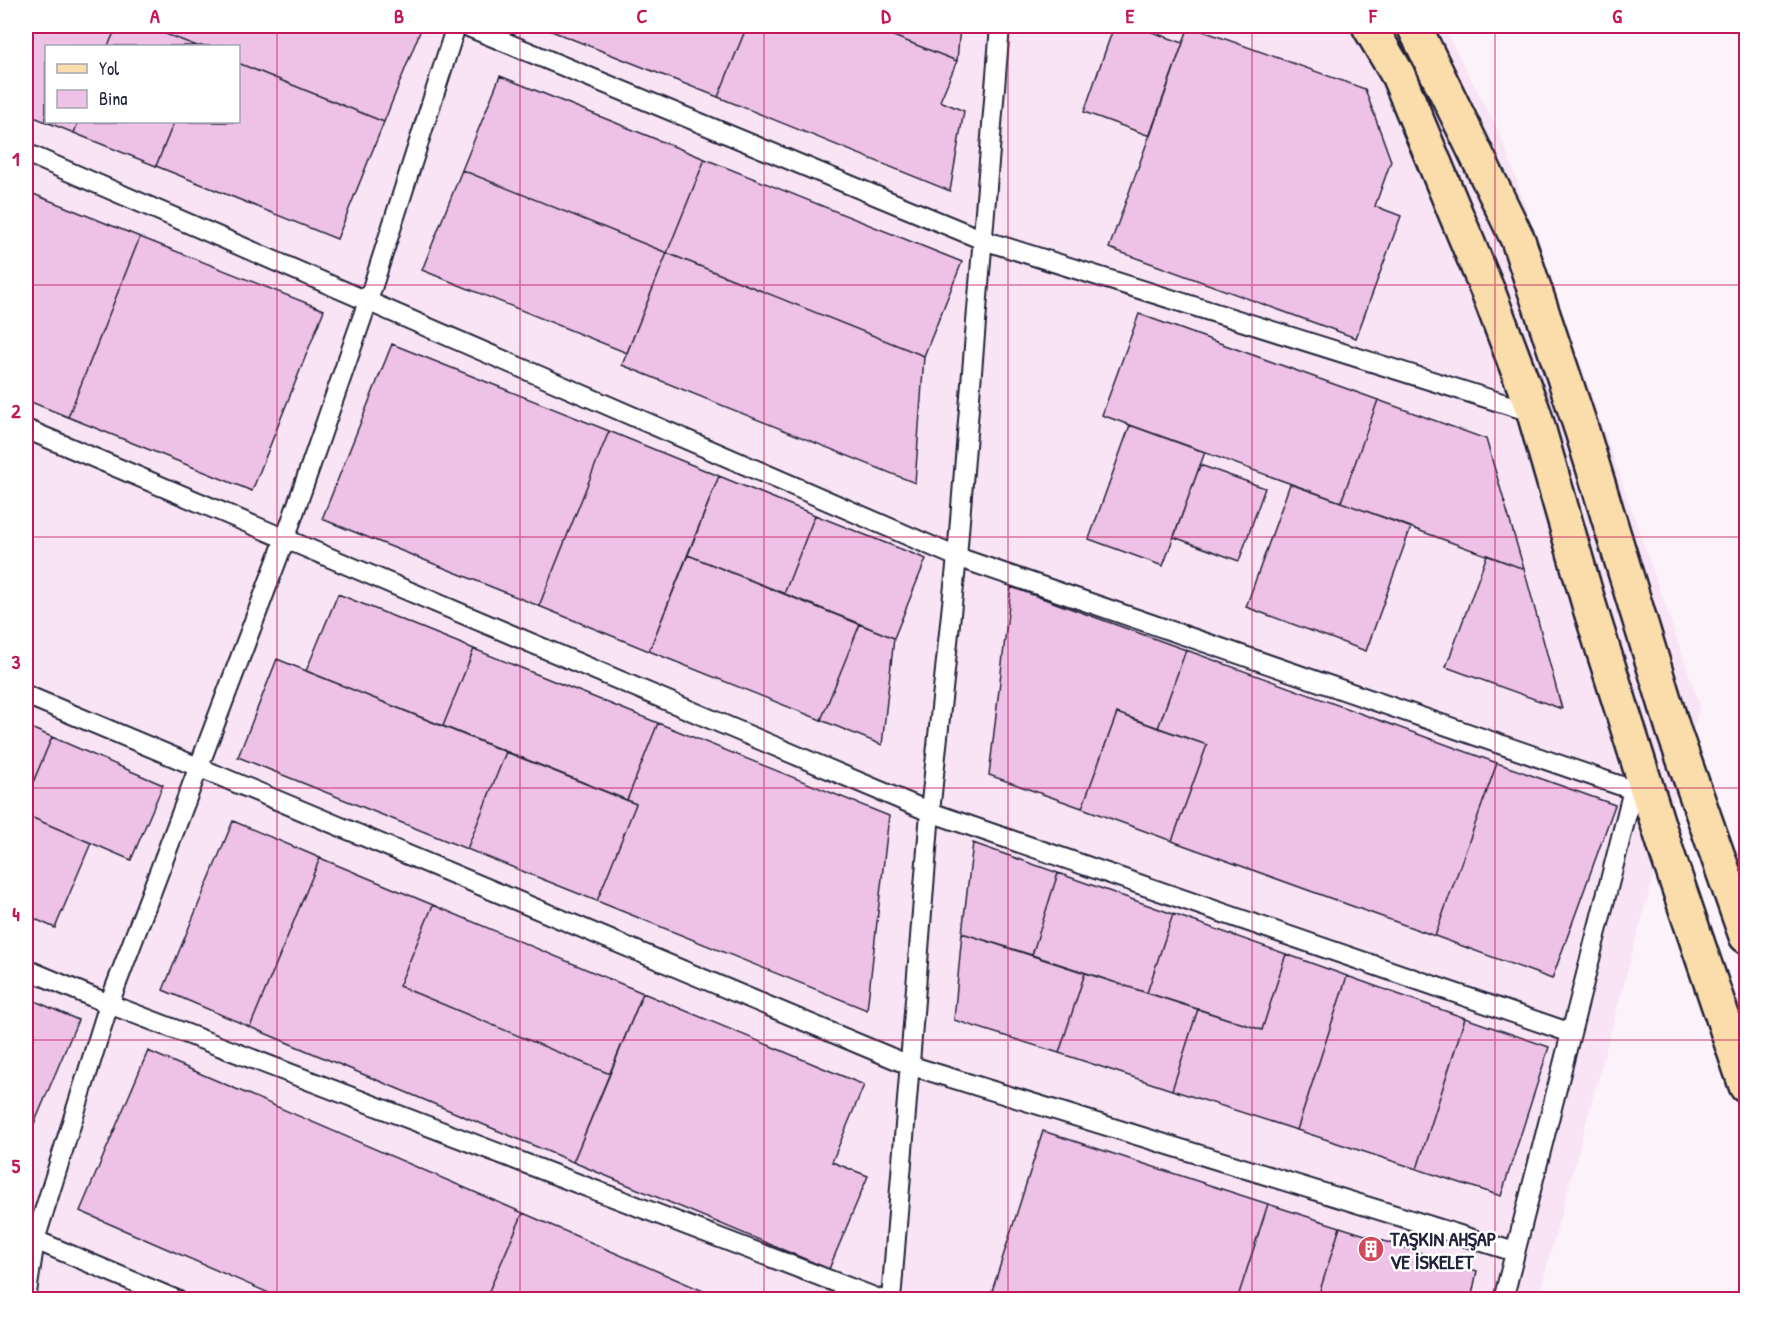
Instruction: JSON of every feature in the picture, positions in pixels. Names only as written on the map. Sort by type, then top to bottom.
[{"type":"main road","points":[[1367,26],[1402,86],[1490,294],[1534,413],[1640,790],[1746,1086]]},
{"type":"main road","points":[[1414,26],[1518,240],[1582,431],[1674,732],[1746,936]]},
{"type":"lane","points":[[26,1299],[30,1238],[109,1004],[285,539],[368,301],[456,26]]},
{"type":"lane","points":[[466,26],[983,240],[1534,413]]},
{"type":"lane","points":[[891,1299],[930,812],[957,557],[1000,26]]},
{"type":"lane","points":[[26,153],[957,557],[1640,790],[1571,1033],[1503,1299]]},
{"type":"lane","points":[[26,429],[930,812],[1571,1033]]},
{"type":"lane","points":[[26,695],[909,1065],[1515,1251]]},
{"type":"lane","points":[[26,969],[109,1004],[882,1299]]},
{"type":"lane","points":[[30,1238],[177,1299]]},
{"type":"shaded area","points":[[26,26],[1443,26],[1501,136],[1700,705],[1538,1299],[26,1299]]},
{"type":"building","points":[[26,26],[117,26],[108,45],[45,45],[45,122],[26,114]]},
{"type":"building","points":[[117,26],[145,26],[194,45],[108,45]]},
{"type":"building","points":[[145,26],[413,26],[421,29],[384,122],[240,64],[240,45],[194,45]]},
{"type":"building","points":[[539,26],[747,26],[718,97]]},
{"type":"building","points":[[747,26],[868,26],[957,61],[940,101],[964,111],[950,191],[718,97]]},
{"type":"building","points":[[868,26],[960,26],[957,61]]},
{"type":"building","points":[[1114,26],[1135,26],[1183,43],[1150,136],[1084,112]]},
{"type":"building","points":[[1189,26],[1365,89],[1391,161],[1375,206],[1401,216],[1356,338],[1109,248]]},
{"type":"building","points":[[240,64],[384,122],[337,239],[156,166],[174,123],[240,123]]},
{"type":"building","points":[[500,76],[705,159],[667,253],[462,170]]},
{"type":"building","points":[[49,123],[78,123],[74,133]]},
{"type":"building","points":[[78,123],[174,123],[156,166],[74,133]]},
{"type":"building","points":[[705,159],[962,262],[924,356],[667,253]]},
{"type":"building","points":[[462,170],[667,253],[627,353],[422,270]]},
{"type":"building","points":[[26,191],[140,237],[68,417],[26,400]]},
{"type":"building","points":[[140,237],[324,310],[252,491],[68,417]]},
{"type":"building","points":[[667,253],[924,356],[915,483],[622,365]]},
{"type":"building","points":[[1139,314],[1378,400],[1341,502],[1102,415]]},
{"type":"building","points":[[392,344],[609,431],[539,606],[322,519]]},
{"type":"building","points":[[1378,400],[1486,439],[1524,569],[1341,502]]},
{"type":"building","points":[[1130,425],[1205,452],[1163,566],[1089,539]]},
{"type":"building","points":[[609,431],[719,476],[649,651],[539,606]]},
{"type":"building","points":[[1200,465],[1265,488],[1239,561],[1174,537]]},
{"type":"building","points":[[719,476],[815,515],[784,594],[688,555]]},
{"type":"building","points":[[1290,484],[1411,527],[1366,651],[1246,607]]},
{"type":"building","points":[[815,515],[926,559],[894,638],[784,594]]},
{"type":"building","points":[[688,555],[860,624],[821,720],[649,651]]},
{"type":"building","points":[[1487,555],[1524,569],[1562,709],[1446,667]]},
{"type":"building","points":[[1011,587],[1186,650],[1158,728],[1117,713],[1082,808],[989,775]]},
{"type":"building","points":[[338,594],[474,649],[443,726],[306,671]]},
{"type":"building","points":[[860,624],[894,638],[882,745],[821,720]]},
{"type":"building","points":[[474,649],[658,723],[627,800],[443,726]]},
{"type":"building","points":[[1186,650],[1497,763],[1435,936],[1172,841],[1207,745],[1158,728]]},
{"type":"building","points":[[277,659],[506,752],[467,849],[238,757]]},
{"type":"building","points":[[1117,713],[1207,745],[1172,841],[1082,808]]},
{"type":"building","points":[[658,723],[889,816],[867,1010],[597,901],[636,804],[627,800]]},
{"type":"building","points":[[26,726],[52,737],[26,799]]},
{"type":"building","points":[[52,737],[163,785],[131,860],[26,815],[26,799]]},
{"type":"building","points":[[506,752],[636,804],[597,901],[467,849]]},
{"type":"building","points":[[1497,763],[1615,805],[1552,979],[1435,936]]},
{"type":"building","points":[[26,815],[91,843],[55,928],[26,915]]},
{"type":"building","points":[[233,821],[320,858],[250,1027],[163,990]]},
{"type":"building","points":[[973,843],[1058,873],[1032,955],[962,933]]},
{"type":"building","points":[[320,858],[433,905],[399,986],[610,1074],[573,1162],[250,1027]]},
{"type":"building","points":[[1058,873],[1173,914],[1147,993],[1032,955]]},
{"type":"building","points":[[433,905],[643,993],[610,1074],[399,986]]},
{"type":"building","points":[[1173,914],[1286,954],[1262,1030],[1147,993]]},
{"type":"building","points":[[962,933],[1085,973],[1059,1053],[954,1020]]},
{"type":"building","points":[[1286,954],[1347,976],[1297,1130],[1172,1090],[1198,1009],[1262,1030]]},
{"type":"building","points":[[1085,973],[1198,1009],[1172,1090],[1059,1053]]},
{"type":"building","points":[[1347,976],[1465,1018],[1417,1169],[1297,1130]]},
{"type":"building","points":[[643,993],[864,1085],[832,1162],[868,1176],[829,1269],[573,1162]]},
{"type":"building","points":[[26,997],[78,1020],[26,1143]]},
{"type":"building","points":[[1465,1018],[1549,1047],[1501,1196],[1417,1169]]},
{"type":"building","points":[[148,1051],[523,1213],[485,1300],[285,1300],[80,1211]]},
{"type":"building","points":[[1043,1131],[1268,1204],[1237,1300],[1020,1300],[992,1291]]},
{"type":"building","points":[[1268,1204],[1340,1227],[1317,1300],[1237,1300]]},
{"type":"building","points":[[523,1213],[724,1300],[485,1300]]},
{"type":"building","name":"TAŞKIN AHŞAP VE İSKELET","points":[[1340,1227],[1477,1271],[1471,1300],[1317,1300]]},
{"type":"place","name":"TAŞKIN AHŞAP VE İSKELET","points":[[1371,1249]]}]
